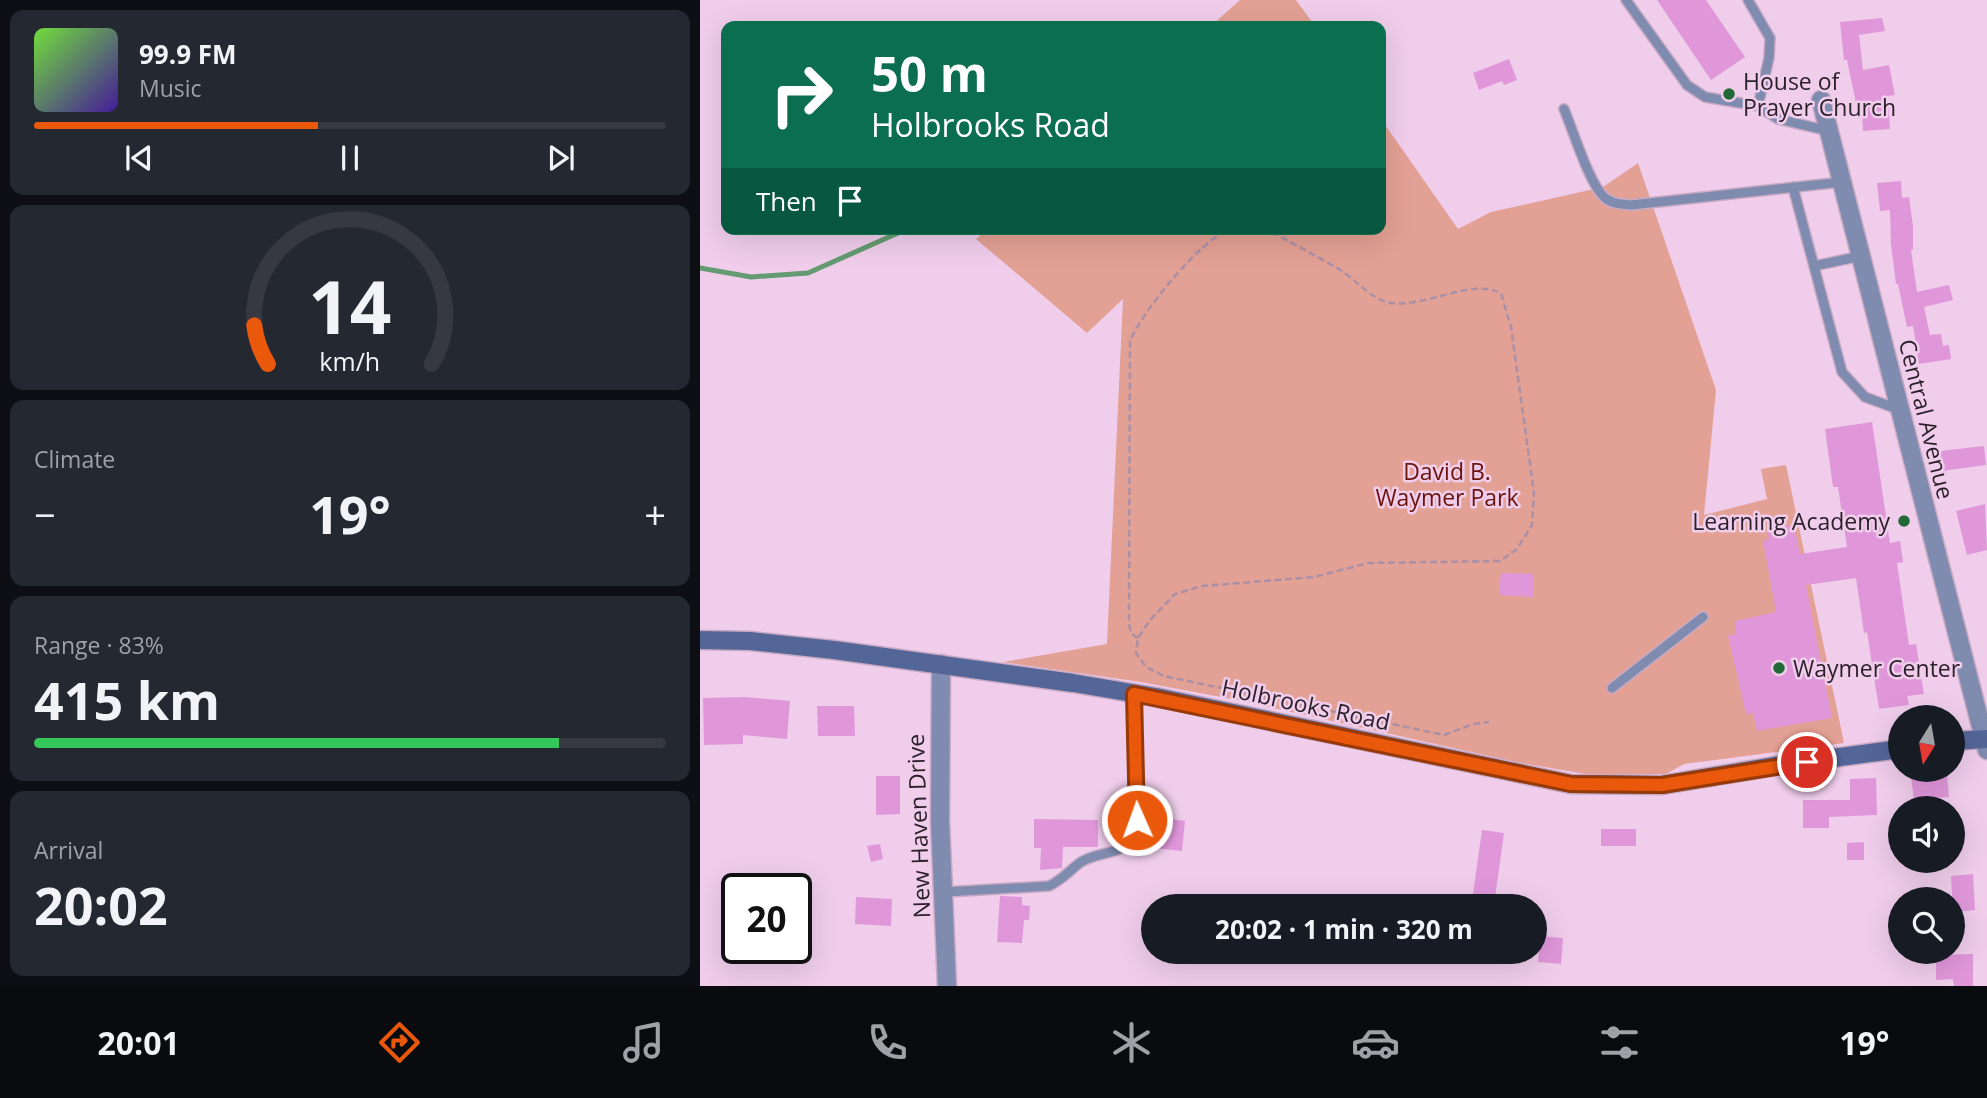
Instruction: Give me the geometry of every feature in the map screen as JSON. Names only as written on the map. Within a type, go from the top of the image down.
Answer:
[{"type":"street","name":"Central Avenue","points":[[1821,100],[1986,743]]},
{"type":"street","name":"Holbrooks Road","points":[[700,640],[750,641],[822,648],[1134,694],[1514,774],[1592,786],[1662,785],[1888,750]]},
{"type":"street","name":"New Haven Drive","points":[[941,664],[940,821],[947,986]]},
{"type":"street","points":[[1965,742],[1986,743]]},
{"type":"lane","points":[[1626,0],[1687,85],[1705,97],[1758,106],[1778,120],[1829,131]]},
{"type":"lane","points":[[1748,0],[1770,38],[1769,58],[1758,106]]},
{"type":"lane","points":[[1564,109],[1592,180],[1604,197],[1617,204],[1631,205],[1842,182]]},
{"type":"lane","points":[[1793,187],[1842,373],[1865,397],[1900,410]]},
{"type":"lane","points":[[1814,266],[1861,256]]},
{"type":"lane","points":[[1612,688],[1703,617]]},
{"type":"lane","points":[[945,892],[1049,886],[1081,862],[1116,851],[1132,841],[1137,820],[1134,694]]},
{"type":"path","points":[[1138,638],[1130,633],[1129,624],[1130,341],[1137,325],[1199,250],[1221,235]]},
{"type":"path","points":[[1277,235],[1343,272],[1388,303],[1405,304],[1479,289],[1493,289],[1501,293],[1511,327],[1534,493],[1532,526],[1517,549],[1500,561],[1368,563],[1314,577],[1202,586],[1175,594],[1150,620],[1138,638],[1136,653],[1146,667],[1164,676],[1444,735],[1473,724],[1489,722]]},
{"type":"green space","points":[[1240,0],[1296,0],[1311,21],[1217,21]]},
{"type":"green space","name":"David B. Waymer Park","points":[[1386,126],[1458,229],[1491,212],[1603,187],[1638,163],[1716,390],[1704,515],[1767,499],[1761,469],[1786,465],[1844,743],[1684,764],[1666,774],[1586,774],[1521,763],[1242,701],[1141,682],[1003,662],[1107,644],[1123,299],[1087,333],[976,239],[980,235],[1386,235]]},
{"type":"building","points":[[1657,0],[1706,0],[1745,57],[1711,80]]},
{"type":"building","points":[[1882,18],[1885,31],[1859,35],[1863,70],[1889,65],[1895,95],[1888,96],[1890,129],[1863,131],[1862,108],[1857,108],[1847,60],[1844,60],[1840,22]]},
{"type":"building","points":[[1509,59],[1517,80],[1504,85],[1502,81],[1479,90],[1473,73]]},
{"type":"building","points":[[1901,181],[1902,198],[1909,197],[1913,226],[1911,250],[1917,292],[1949,285],[1953,300],[1924,307],[1930,335],[1941,334],[1943,346],[1949,345],[1951,359],[1919,364],[1913,326],[1907,327],[1896,284],[1890,210],[1880,211],[1877,183]]},
{"type":"building","points":[[1872,422],[1890,543],[1900,541],[1903,562],[1897,563],[1909,645],[1916,644],[1924,694],[1907,696],[1909,705],[1888,705],[1888,708],[1879,709],[1856,578],[1806,585],[1832,718],[1757,731],[1753,713],[1746,714],[1728,636],[1736,634],[1735,621],[1776,612],[1763,540],[1769,539],[1767,529],[1794,525],[1800,554],[1847,547],[1838,487],[1833,487],[1825,429]]},
{"type":"building","points":[[1984,446],[1986,465],[1942,471],[1940,451]]},
{"type":"building","points":[[1985,504],[1987,550],[1967,555],[1956,511]]},
{"type":"building","points":[[1501,573],[1533,574],[1533,597],[1499,595]]},
{"type":"building","points":[[744,697],[790,701],[787,739],[743,735],[743,744],[704,745],[703,698]]},
{"type":"building","points":[[817,706],[854,706],[855,736],[818,736]]},
{"type":"building","points":[[876,776],[900,776],[900,814],[876,815]]},
{"type":"building","points":[[1876,778],[1877,815],[1829,817],[1829,828],[1803,828],[1803,800],[1850,800],[1850,779]]},
{"type":"building","points":[[1912,782],[1948,782],[1949,796],[1913,796]]},
{"type":"building","points":[[1162,818],[1185,821],[1182,851],[1146,847],[1148,826],[1161,827]]},
{"type":"building","points":[[1034,819],[1098,820],[1098,847],[1063,847],[1062,868],[1040,870],[1041,848],[1034,848]]},
{"type":"building","points":[[1601,829],[1636,829],[1636,846],[1601,846]]},
{"type":"building","points":[[1482,830],[1504,833],[1496,894],[1473,894]]},
{"type":"building","points":[[1864,842],[1864,860],[1847,860],[1847,843]]},
{"type":"building","points":[[880,844],[883,859],[871,862],[867,846]]},
{"type":"building","points":[[1973,874],[1975,910],[1965,911],[1965,887],[1952,887],[1951,876]]},
{"type":"building","points":[[1000,896],[1022,897],[1022,905],[1030,906],[1029,920],[1024,920],[1022,943],[997,942]]},
{"type":"building","points":[[856,897],[892,899],[891,926],[855,924]]},
{"type":"building","points":[[1547,937],[1563,938],[1561,964],[1547,963]]},
{"type":"building","points":[[1965,954],[1973,954],[1973,986],[1954,986],[1953,979],[1936,980],[1936,964],[1965,964]]},
{"type":"waterway","points":[[700,268],[751,277],[808,273],[894,235]]},
{"type":"place","name":"House of Prayer Church","points":[[1729,94]]},
{"type":"place","name":"Learning Academy","points":[[1904,521]]},
{"type":"place","name":"Waymer Center","points":[[1779,668]]},
{"type":"route","points":[[1137,820],[1134,694],[1571,784],[1662,785],[1807,762]]}]
